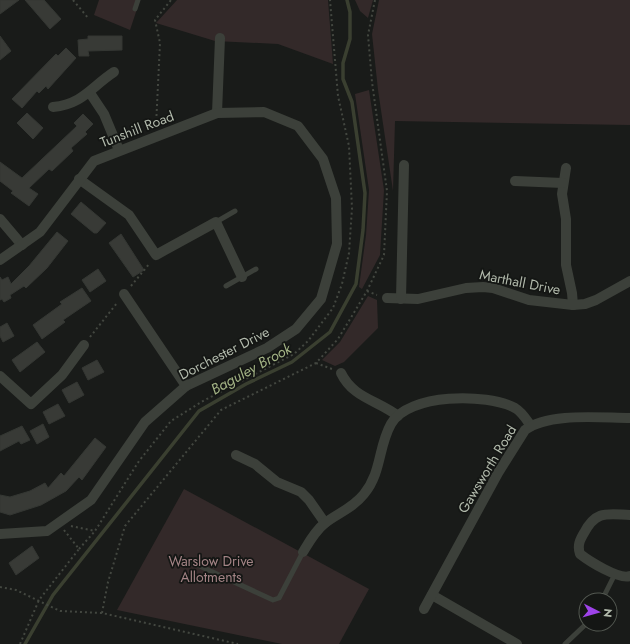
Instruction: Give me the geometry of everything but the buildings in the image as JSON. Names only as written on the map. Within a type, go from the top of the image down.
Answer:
[{"type":"street","points":[[217,113],[220,38]]},
{"type":"street","points":[[53,106],[65,106],[90,93],[98,82],[114,72]]},
{"type":"street","points":[[90,93],[104,114],[119,150]]},
{"type":"street","name":"Tunshill Road","points":[[0,260],[40,232],[94,161],[217,113],[264,112],[298,126]]},
{"type":"street","name":"Dorchester Drive","points":[[0,534],[47,532],[91,500],[145,422],[186,386],[267,348],[296,329],[321,299],[337,244],[336,198],[323,159],[298,126]]},
{"type":"street","points":[[401,299],[404,165]]},
{"type":"street","points":[[566,168],[563,183],[566,266],[573,305]]},
{"type":"street","points":[[79,179],[129,215],[156,255],[216,222],[242,277]]},
{"type":"street","points":[[515,181],[563,183]]},
{"type":"street","points":[[0,219],[22,245]]},
{"type":"street","name":"Marthall Drive","points":[[387,298],[418,299],[466,288],[483,287],[544,303],[573,305],[585,304],[596,300],[630,281]]},
{"type":"street","points":[[124,294],[186,386]]},
{"type":"street","points":[[0,376],[31,404],[62,375],[84,345]]},
{"type":"street","points":[[341,373],[350,388],[384,406],[398,416]]},
{"type":"street","points":[[303,552],[316,532],[325,523],[356,503],[373,481],[391,424],[398,416],[415,405],[427,402],[482,399],[499,402],[516,408],[524,415],[531,426]]},
{"type":"street","name":"Gawsworth Road","points":[[424,609],[516,442],[531,426],[544,421],[560,419],[630,418]]},
{"type":"street","points":[[236,455],[255,464],[277,482],[301,492],[316,509],[325,523]]},
{"type":"street","points":[[630,515],[612,514],[596,516],[589,524],[578,545],[580,554],[615,574],[627,578],[630,576]]},
{"type":"street","points":[[432,594],[517,644]]},
{"type":"lane","points":[[135,9],[138,0]]},
{"type":"lane","points":[[216,222],[235,211]]},
{"type":"lane","points":[[226,286],[256,269]]},
{"type":"lane","points":[[191,562],[273,600],[278,598],[303,552]]},
{"type":"lane","points":[[606,592],[615,574]]},
{"type":"lane","points":[[565,644],[578,632]]},
{"type":"path","points":[[73,0],[90,19]]},
{"type":"path","points":[[155,138],[160,44],[155,20],[171,0]]},
{"type":"path","points":[[20,644],[39,600],[95,531],[139,461],[171,421],[203,400],[294,354],[308,341],[333,308],[342,284],[349,253],[352,208],[349,146],[338,96],[330,0]]},
{"type":"path","points":[[374,6],[375,0]]},
{"type":"path","points":[[84,345],[156,255]]},
{"type":"path","points":[[316,363],[341,373]]},
{"type":"path","points":[[58,523],[95,531]]},
{"type":"path","points":[[58,523],[79,549]]},
{"type":"path","points":[[0,587],[16,590],[60,611],[102,613],[238,644]]},
{"type":"green space","points":[[99,0],[140,0],[130,30],[94,15]]},
{"type":"green space","points":[[177,0],[328,0],[333,64],[278,44],[215,41],[156,23]]},
{"type":"green space","points":[[355,0],[373,0],[368,18],[360,11]]},
{"type":"green space","points":[[379,0],[630,0],[630,125],[395,121],[393,191],[378,90],[372,34]]},
{"type":"green space","points":[[369,90],[384,190],[380,255],[362,289],[359,287],[366,235],[369,190],[355,94]]},
{"type":"green space","points":[[368,296],[377,300],[378,328],[344,362],[335,366],[322,360],[340,342]]},
{"type":"green space","name":"Warslow Drive Allotments","points":[[184,489],[369,589],[339,644],[282,644],[117,610]]},
{"type":"waterway","name":"Baguley Brook","points":[[25,644],[53,595],[199,411],[246,384],[292,362],[330,332],[356,284],[363,230],[365,193],[352,102],[343,79],[343,63],[350,39],[350,12],[347,0]]}]
